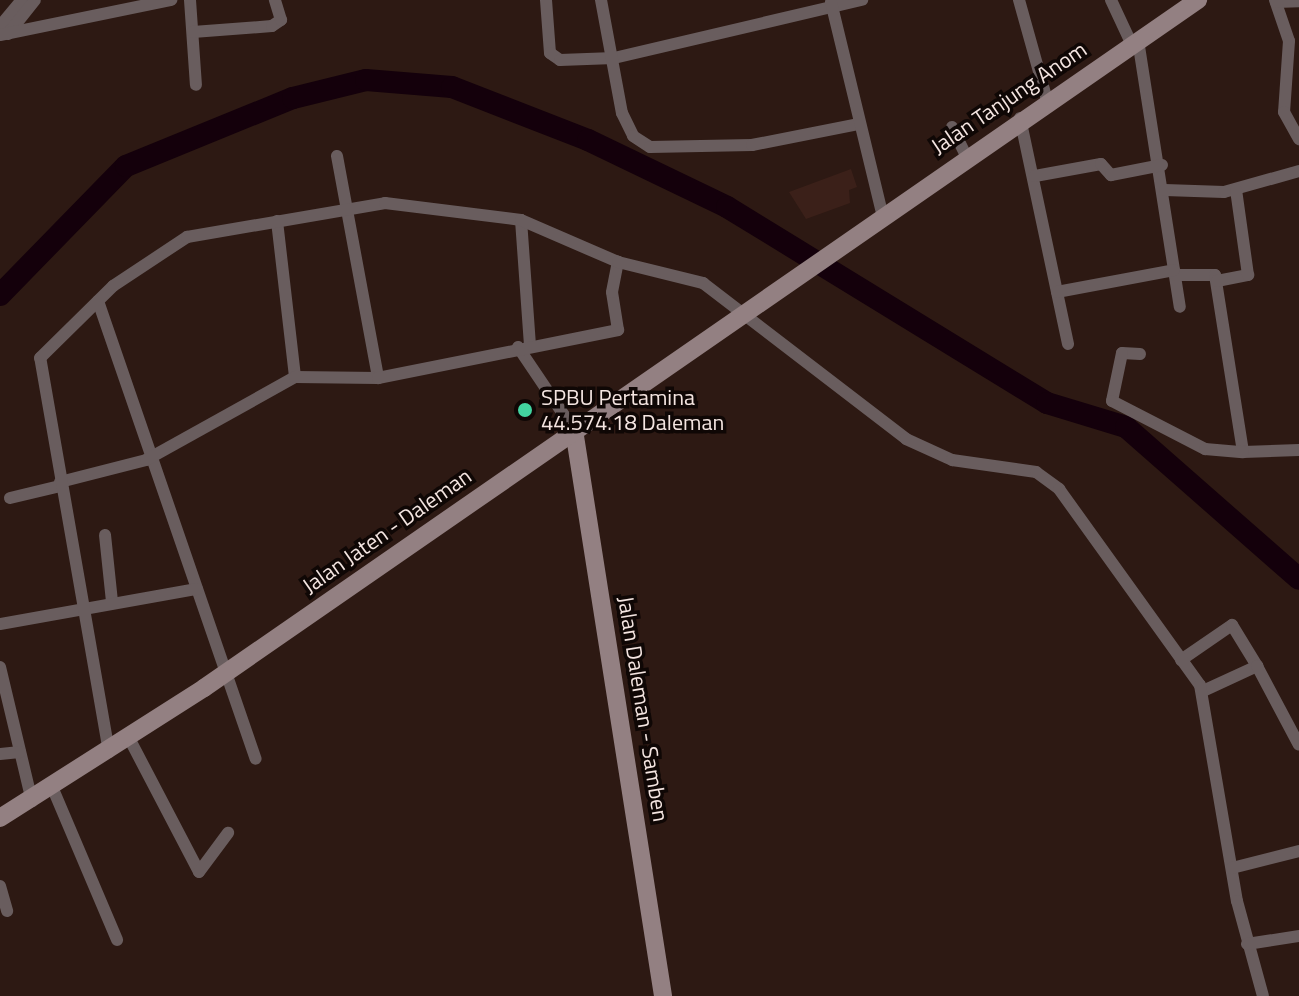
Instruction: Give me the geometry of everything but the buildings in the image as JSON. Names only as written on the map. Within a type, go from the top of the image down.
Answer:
[{"type":"main road","name":"Jalan Tanjung Anom","points":[[796,275],[883,217],[965,154],[1192,2]]},
{"type":"main road","name":"Jalan Jaten - Daleman","points":[[0,818],[53,789],[228,671],[574,430],[747,314],[796,275]]},
{"type":"main road","name":"Jalan Daleman - Samben","points":[[574,430],[663,996]]},
{"type":"street","points":[[3,27],[22,0]]},
{"type":"street","points":[[3,27],[35,0]]},
{"type":"street","points":[[3,27],[171,0]]},
{"type":"street","points":[[190,0],[196,85]]},
{"type":"street","points":[[193,32],[272,26],[281,20],[275,0]]},
{"type":"street","points":[[546,0],[552,57],[614,58],[831,4],[862,0]]},
{"type":"street","points":[[601,0],[627,128],[650,147],[708,150],[858,124]]},
{"type":"street","points":[[1019,0],[1047,100]]},
{"type":"street","points":[[1111,0],[1135,43],[1162,165],[1180,307]]},
{"type":"street","points":[[1299,1],[1276,1],[1289,41],[1284,112],[1299,139]]},
{"type":"street","points":[[831,4],[883,217]]},
{"type":"street","points":[[1020,118],[1035,176],[1068,344]]},
{"type":"street","points":[[952,127],[965,154]]},
{"type":"street","points":[[337,156],[378,378]]},
{"type":"street","points":[[1035,176],[1101,164],[1111,175],[1162,165]]},
{"type":"street","points":[[1165,190],[1236,190],[1299,171]]},
{"type":"street","points":[[1217,281],[1248,275],[1236,190]]},
{"type":"street","points":[[109,752],[40,358],[98,301],[179,241],[346,210],[410,205],[521,224],[618,262],[703,283],[906,439],[952,460],[1048,479],[1203,691],[1232,868],[1247,944],[1263,996]]},
{"type":"street","points":[[278,224],[295,377]]},
{"type":"street","points":[[521,224],[524,346],[574,430]]},
{"type":"street","points":[[10,498],[156,455],[295,377],[378,378],[524,346],[618,330],[612,292],[618,262]]},
{"type":"street","points":[[1057,292],[1174,273],[1209,271],[1217,281],[1243,452]]},
{"type":"street","points":[[98,301],[156,455],[197,589],[228,671],[256,759]]},
{"type":"street","points":[[1140,354],[1122,353],[1112,401],[1205,449],[1243,452],[1299,450]]},
{"type":"street","points":[[105,535],[112,602]]},
{"type":"street","points":[[0,624],[197,589]]},
{"type":"street","points":[[1181,660],[1232,625],[1299,745]]},
{"type":"street","points":[[1203,691],[1257,666]]},
{"type":"street","points":[[0,667],[32,801]]},
{"type":"street","points":[[129,738],[199,872],[228,833]]},
{"type":"street","points":[[0,754],[20,752]]},
{"type":"street","points":[[53,789],[117,940]]},
{"type":"street","points":[[1232,868],[1299,851]]},
{"type":"street","points":[[0,886],[7,911]]},
{"type":"street","points":[[1247,944],[1299,936]]},
{"type":"shaded area","points":[[851,169],[857,187],[849,190],[850,203],[806,219],[789,192]]},
{"type":"waterway","points":[[0,295],[126,166],[293,98],[366,80],[452,87],[588,140],[727,207],[1047,403],[1126,427],[1299,579]]},
{"type":"place","name":"SPBU Pertamina 44.574.18 Daleman","points":[[525,410]]}]
